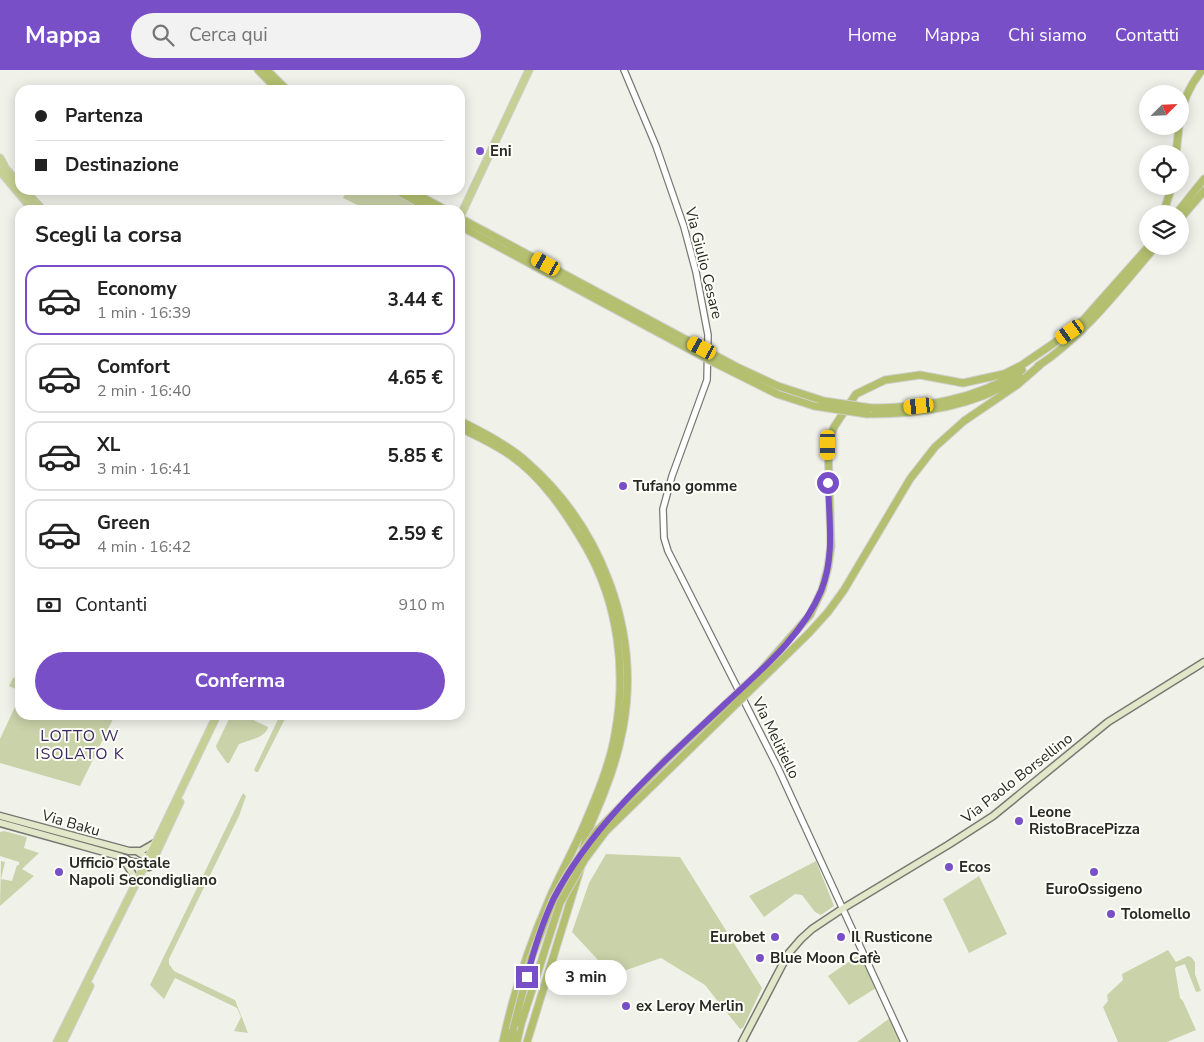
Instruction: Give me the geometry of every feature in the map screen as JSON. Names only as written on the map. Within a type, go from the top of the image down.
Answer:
[{"type":"highway","points":[[258,70],[273,85]]},
{"type":"highway","points":[[267,70],[282,85]]},
{"type":"highway","points":[[1189,92],[1193,82],[1202,70]]},
{"type":"highway","points":[[1188,205],[1204,179]]},
{"type":"highway","points":[[1188,205],[1204,190]]},
{"type":"highway","points":[[405,195],[422,205]]},
{"type":"highway","points":[[418,195],[437,205]]},
{"type":"highway","points":[[465,221],[737,367],[778,386],[824,401],[870,411],[935,404],[966,396],[1012,376],[1036,360],[1084,320],[1141,255]]},
{"type":"highway","points":[[465,229],[713,362],[777,394],[814,406],[904,414],[937,410],[968,401],[1014,381],[1057,352],[1088,323],[1148,255]]},
{"type":"highway","points":[[510,1042],[532,959],[553,900],[569,872],[597,831],[666,760],[759,673],[810,615],[822,590],[831,546],[828,445],[834,426],[856,394],[885,380],[920,374],[964,382],[1004,374],[1022,365],[1070,332]]},
{"type":"highway","points":[[517,1042],[560,903],[585,859],[606,831],[828,612],[844,590],[894,509],[910,479],[935,447],[964,421],[1017,385],[1040,364]]},
{"type":"highway","points":[[465,424],[498,441],[521,457],[546,480],[564,502],[591,542],[608,575],[620,612],[625,642],[627,693],[621,738],[605,790],[589,829],[577,884],[527,1042]]},
{"type":"highway","points":[[465,425],[510,455],[537,478],[574,525],[603,582],[613,616],[618,645],[619,711],[615,736],[607,765],[585,824],[548,902],[535,935],[503,1042]]},
{"type":"main road","points":[[465,207],[529,70]]},
{"type":"main road","points":[[0,158],[15,179]]},
{"type":"main road","points":[[0,171],[15,189]]},
{"type":"main road","points":[[20,195],[28,205]]},
{"type":"main road","points":[[29,195],[38,205]]},
{"type":"main road","name":"Via Paolo Borsellino","points":[[742,1042],[788,954],[812,929],[993,816],[1101,727],[1204,662]]},
{"type":"main road","points":[[57,1042],[137,881],[150,863],[155,843],[215,720]]},
{"type":"main road","points":[[63,1042],[220,720]]},
{"type":"main road","name":"Via Baku","points":[[0,816],[122,850],[136,852],[143,855],[150,863]]},
{"type":"main road","name":"Via Baku","points":[[0,823],[122,857],[131,862],[150,863]]},
{"type":"main road","points":[[136,852],[146,849],[155,843]]},
{"type":"main road","points":[[122,857],[137,881]]},
{"type":"street","name":"Via Giulio Cesare","points":[[624,70],[651,134],[689,244],[709,343],[707,380],[672,476],[663,509],[663,524]]},
{"type":"street","name":"Via Melitiello","points":[[663,524],[668,551],[778,768],[904,1042]]},
{"type":"green space","points":[[344,195],[399,195],[416,205],[358,205],[343,198]]},
{"type":"green space","points":[[15,677],[15,689],[9,686]]},
{"type":"green space","points":[[15,707],[15,720],[113,720],[80,786],[0,763],[0,739]]},
{"type":"green space","points":[[229,720],[253,720],[268,727],[264,734],[239,744],[229,763],[227,763],[216,746]]},
{"type":"green space","points":[[278,720],[284,720],[258,772],[254,770]]},
{"type":"green space","points":[[243,793],[246,796],[239,816],[169,959],[169,964],[174,971],[235,1000],[248,1033],[234,1031],[241,1017],[237,1008],[175,978],[164,999],[150,985]]},
{"type":"green space","points":[[4,831],[27,837],[24,848],[39,853],[22,869],[34,876],[0,906],[1,861],[5,862],[1,879],[12,881],[17,865],[19,865],[19,862],[0,856],[0,832]]},
{"type":"green space","points":[[606,854],[680,857],[762,988],[743,1028],[740,1029],[705,985],[661,958],[612,975],[572,932],[589,883]]},
{"type":"green space","points":[[816,861],[834,906],[821,915],[815,912],[802,895],[795,894],[764,917],[749,896]]},
{"type":"green space","points":[[979,876],[1007,934],[969,953],[943,899]]},
{"type":"green space","points":[[1168,950],[1176,962],[1188,956],[1195,962],[1195,974],[1201,991],[1196,992],[1185,964],[1175,969],[1180,998],[1196,1030],[1167,1042],[1118,1042],[1103,1007],[1108,1001],[1107,995],[1123,980],[1122,974]]},
{"type":"green space","points":[[860,954],[876,988],[849,1005],[828,976]]},
{"type":"green space","points":[[890,1018],[901,1042],[857,1042]]},
{"type":"place","name":"Eni","points":[[480,151]]},
{"type":"place","name":"Tufano gomme","points":[[623,486]]},
{"type":"place","name":"Leone RistoBracePizza","points":[[1019,821]]},
{"type":"place","name":"Ecos","points":[[949,867]]},
{"type":"place","name":"Ufficio Postale Napoli Secondigliano","points":[[59,872]]},
{"type":"place","name":"EuroOssigeno","points":[[1094,872]]},
{"type":"place","name":"Tolomello","points":[[1111,914]]},
{"type":"place","name":"Eurobet","points":[[775,937]]},
{"type":"place","name":"Il Rusticone","points":[[841,937]]},
{"type":"place","name":"Blue Moon Cafè","points":[[760,958]]},
{"type":"place","name":"ex Leroy Merlin","points":[[626,1006]]},
{"type":"district","name":"LOTTO W ISOLATO K","points":[[80,744]]},
{"type":"route","points":[[527,977],[553,900],[569,872],[597,831],[666,760],[759,673],[810,615],[822,590],[831,546],[828,483]]}]
